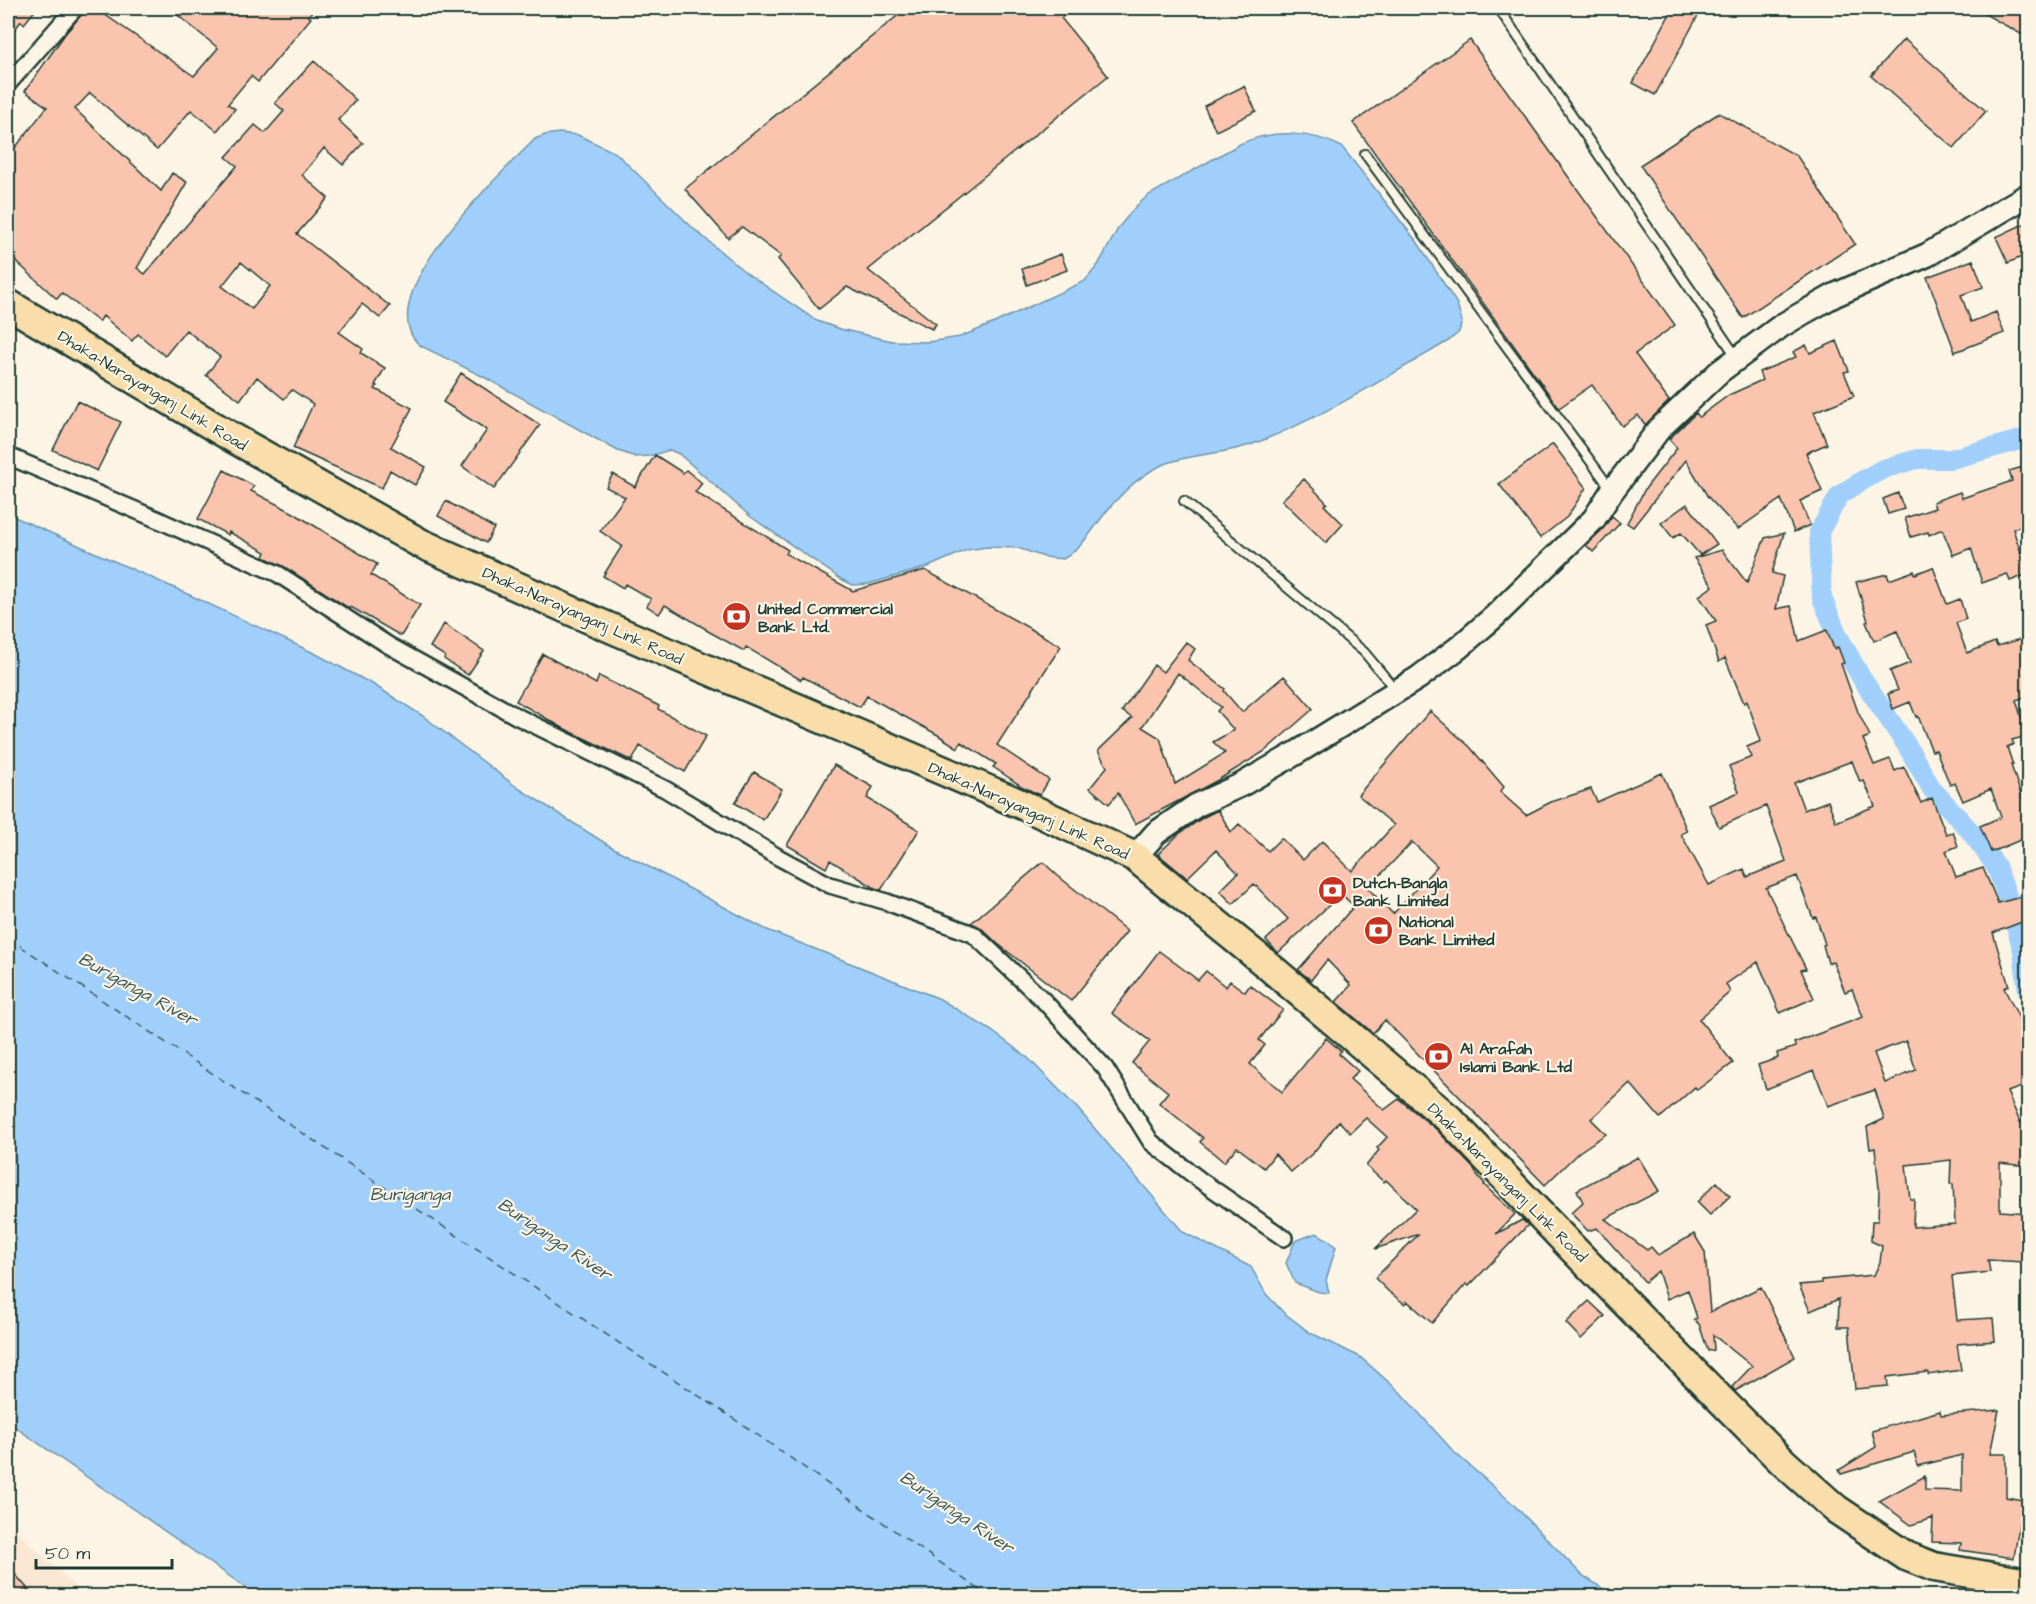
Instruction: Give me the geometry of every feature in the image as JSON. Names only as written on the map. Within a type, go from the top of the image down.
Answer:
[{"type":"highway","name":"Dhaka-Narayanganj Link Road","points":[[8,304],[235,438],[420,543],[1136,857],[1448,1118],[1575,1251],[1783,1462],[1836,1509],[1906,1556],[1934,1567],[2028,1583]]},
{"type":"street","points":[[8,84],[75,8]]},
{"type":"street","points":[[1136,857],[1156,833],[1197,805],[1241,786],[1298,752],[1418,678],[1458,648],[1495,616],[1594,519],[1612,491],[1660,428],[1737,358],[1781,326],[1835,295],[1927,255],[2028,195]]},
{"type":"street","points":[[8,456],[278,574],[388,645],[516,716],[664,789],[830,885],[884,901],[973,934],[1044,1001],[1105,1068],[1151,1142],[1200,1180],[1284,1238]]},
{"type":"lane","points":[[1503,15],[1737,358]]},
{"type":"lane","points":[[1365,154],[1612,491]]},
{"type":"lane","points":[[1184,501],[1364,652],[1396,691]]},
{"type":"shaded area","points":[[8,1523],[85,1596],[8,1596]]},
{"type":"water","points":[[559,133],[578,135],[616,153],[694,229],[745,272],[817,321],[840,329],[892,341],[928,342],[960,337],[1085,281],[1098,265],[1119,227],[1136,206],[1149,195],[1240,144],[1278,134],[1305,135],[1342,147],[1418,243],[1457,304],[1462,321],[1459,332],[1450,340],[1354,396],[1304,422],[1242,448],[1171,462],[1151,471],[1135,482],[1120,497],[1083,542],[1063,559],[1044,557],[1018,548],[987,547],[967,550],[928,567],[868,584],[853,585],[751,517],[679,454],[670,450],[636,457],[618,451],[482,376],[419,345],[408,323],[411,297],[424,267],[445,236],[470,206],[535,139]]},
{"type":"water","name":"Buriganga","points":[[8,514],[316,654],[374,685],[423,716],[518,788],[608,845],[765,929],[940,999],[992,1031],[1028,1058],[1078,1109],[1183,1232],[1251,1267],[1266,1294],[1283,1312],[1309,1332],[1360,1357],[1400,1392],[1454,1452],[1512,1503],[1582,1575],[1614,1596],[258,1596],[8,1422]]},
{"type":"water","points":[[1316,1233],[1336,1247],[1326,1280],[1329,1293],[1319,1292],[1295,1283],[1286,1263],[1295,1241]]},
{"type":"building","points":[[8,8],[37,8],[24,24],[21,21],[8,39]]},
{"type":"building","points":[[84,8],[95,8],[194,76],[218,48],[169,8],[315,8],[308,16],[311,18],[258,82],[251,76],[228,104],[235,109],[217,131],[191,110],[157,150],[90,93],[75,109],[161,191],[172,173],[187,182],[137,268],[145,274],[237,166],[226,157],[255,125],[265,133],[284,111],[275,103],[314,61],[356,100],[338,120],[363,143],[343,165],[324,148],[302,175],[328,198],[297,234],[390,306],[380,318],[362,304],[339,332],[363,349],[361,353],[385,368],[375,389],[412,408],[391,447],[426,467],[415,485],[390,470],[382,488],[293,448],[313,404],[292,390],[284,399],[257,377],[240,400],[206,375],[220,357],[186,330],[165,356],[138,334],[132,341],[103,316],[99,322],[62,293],[57,299],[8,254],[8,157],[47,107],[25,91],[82,14]],"holes":[[[241,262],[270,286],[252,309],[222,286]]]},
{"type":"building","points":[[907,8],[1055,8],[1064,16],[1061,18],[1108,76],[868,270],[936,324],[932,329],[847,287],[819,309],[778,259],[781,256],[742,227],[728,238],[685,189]]},
{"type":"building","points":[[1673,8],[1702,8],[1655,95],[1633,83]]},
{"type":"building","points":[[1974,8],[2028,8],[2028,38]]},
{"type":"building","points":[[1904,39],[1986,111],[1954,148],[1871,76]]},
{"type":"building","points":[[1470,40],[1675,325],[1635,354],[1669,401],[1645,425],[1638,415],[1622,426],[1592,385],[1559,408],[1353,123]]},
{"type":"building","points":[[1244,86],[1256,111],[1216,131],[1204,106]]},
{"type":"building","points":[[1719,113],[1797,156],[1855,244],[1743,318],[1640,165]]},
{"type":"building","points":[[2028,222],[2028,254],[2008,263],[1996,237]]},
{"type":"building","points":[[1061,254],[1067,270],[1027,285],[1022,269]]},
{"type":"building","points":[[1973,260],[1983,287],[1961,295],[1971,322],[1996,312],[2004,333],[1955,352],[1927,277]]},
{"type":"building","points":[[1837,341],[1849,371],[1844,372],[1854,396],[1814,412],[1827,444],[1806,453],[1822,491],[1800,501],[1810,525],[1794,532],[1781,499],[1738,529],[1708,497],[1686,460],[1633,527],[1627,523],[1645,489],[1677,448],[1669,439],[1696,413],[1699,417],[1729,395],[1762,380],[1759,372],[1796,357],[1793,352],[1806,345],[1810,353]]},
{"type":"building","points":[[461,373],[540,425],[494,489],[462,466],[487,430],[443,402]]},
{"type":"building","points":[[77,401],[121,422],[97,471],[53,450]]},
{"type":"building","points":[[1553,444],[1586,488],[1567,517],[1540,538],[1499,484]]},
{"type":"building","points":[[655,455],[683,473],[686,470],[702,483],[695,492],[788,550],[786,554],[853,591],[925,570],[1061,646],[997,745],[1049,780],[1040,795],[1023,787],[993,767],[996,764],[961,742],[958,748],[867,696],[860,707],[803,677],[801,680],[746,647],[744,651],[665,605],[659,614],[647,606],[651,599],[625,584],[623,588],[603,576],[622,546],[600,531],[625,497],[606,487],[613,474],[635,487]]},
{"type":"building","points":[[2023,467],[2028,486],[2028,523],[2013,529],[2028,574],[2010,581],[2007,574],[1982,583],[1971,548],[1953,555],[1942,529],[1929,535],[1928,532],[1911,537],[1905,518],[1935,508],[1933,502],[1960,492],[1962,498],[2012,481],[2009,471]]},
{"type":"building","points":[[224,470],[254,486],[251,491],[292,512],[377,564],[371,575],[420,605],[401,636],[351,607],[350,609],[283,566],[264,557],[266,552],[229,532],[228,535],[198,519]]},
{"type":"building","points":[[1304,479],[1327,503],[1324,505],[1343,524],[1326,543],[1282,500]]},
{"type":"building","points":[[1898,493],[1904,509],[1888,514],[1883,499]]},
{"type":"building","points":[[446,501],[494,528],[486,543],[438,516]]},
{"type":"building","points":[[1687,504],[1717,544],[1700,555],[1681,533],[1673,538],[1661,523]]},
{"type":"building","points":[[1612,516],[1620,523],[1593,552],[1586,545],[1603,529]]},
{"type":"building","points":[[1784,533],[1772,573],[1783,576],[1776,609],[1791,606],[1799,641],[1827,630],[1834,649],[1838,647],[1844,663],[1841,664],[1858,712],[1870,736],[1863,739],[1874,765],[1890,759],[1895,771],[1904,767],[1921,803],[1932,798],[1946,834],[1953,832],[1958,846],[1946,851],[1956,877],[1983,868],[1998,903],[2021,897],[2027,920],[1993,933],[2009,986],[2004,988],[2020,1020],[2024,1019],[2028,1033],[2028,1085],[2007,1092],[2020,1122],[2028,1122],[2026,1166],[2000,1163],[2000,1211],[2027,1213],[2024,1262],[1988,1260],[1990,1272],[1952,1276],[1957,1320],[1993,1318],[1995,1341],[1957,1344],[1961,1370],[1928,1375],[1928,1372],[1887,1377],[1888,1386],[1855,1389],[1849,1327],[1838,1327],[1839,1299],[1810,1311],[1799,1285],[1822,1283],[1822,1280],[1874,1275],[1880,1262],[1882,1246],[1871,1241],[1872,1221],[1878,1221],[1879,1188],[1875,1148],[1870,1149],[1867,1127],[1884,1119],[1875,1090],[1828,1106],[1814,1070],[1766,1089],[1758,1065],[1778,1058],[1777,1053],[1796,1047],[1794,1043],[1863,1017],[1852,989],[1845,992],[1833,962],[1828,963],[1823,945],[1825,944],[1816,917],[1813,918],[1797,876],[1766,888],[1806,969],[1801,970],[1814,998],[1780,1013],[1758,962],[1726,984],[1730,992],[1699,1019],[1733,1063],[1697,1090],[1695,1087],[1660,1118],[1630,1083],[1591,1119],[1606,1134],[1579,1152],[1545,1185],[1385,1020],[1373,1033],[1336,1002],[1351,985],[1327,960],[1311,980],[1298,970],[1354,906],[1341,894],[1278,953],[1266,940],[1288,919],[1254,884],[1233,904],[1220,891],[1238,873],[1216,850],[1187,878],[1158,854],[1179,834],[1218,810],[1231,832],[1239,824],[1268,851],[1281,838],[1303,860],[1322,841],[1352,871],[1394,825],[1358,795],[1430,711],[1470,747],[1504,787],[1500,792],[1526,815],[1551,802],[1591,789],[1597,802],[1662,773],[1687,831],[1681,834],[1709,885],[1744,869],[1747,877],[1786,861],[1766,806],[1719,827],[1709,805],[1739,792],[1729,766],[1752,757],[1747,747],[1761,741],[1747,701],[1744,703],[1725,658],[1719,662],[1706,625],[1716,621],[1699,596],[1713,586],[1694,558],[1722,550],[1747,583],[1765,538]],"holes":[[[1852,761],[1860,782],[1864,781],[1875,806],[1836,822],[1828,801],[1804,810],[1794,783]],[[1412,842],[1437,866],[1393,914],[1368,888]],[[1906,1041],[1916,1070],[1885,1083],[1874,1053]],[[1951,1160],[1950,1184],[1953,1184],[1955,1224],[1913,1227],[1914,1199],[1910,1199],[1906,1165]]]},
{"type":"building","points":[[1933,567],[1947,604],[1960,599],[1966,619],[1956,623],[1967,653],[1995,642],[1997,646],[2024,638],[2028,653],[2028,662],[2023,664],[2028,682],[2028,696],[2016,700],[2027,736],[2012,740],[2014,744],[2007,747],[2028,816],[2028,837],[1991,852],[1980,826],[2001,817],[1991,789],[1963,801],[1955,783],[1950,785],[1936,750],[1932,751],[1910,702],[1893,709],[1888,694],[1898,690],[1890,671],[1910,663],[1897,631],[1874,641],[1866,622],[1868,621],[1856,582],[1887,574],[1889,580]]},
{"type":"building","points":[[444,624],[484,651],[468,675],[430,647]]},
{"type":"building","points":[[1186,642],[1195,649],[1188,660],[1225,689],[1224,691],[1242,712],[1284,676],[1313,709],[1265,751],[1218,780],[1135,824],[1118,793],[1109,804],[1090,788],[1107,767],[1098,751],[1132,718],[1122,711],[1154,665],[1163,672]],"holes":[[[1178,673],[1221,707],[1217,711],[1234,730],[1213,742],[1225,753],[1175,784],[1160,738],[1142,727]]]},
{"type":"building","points":[[543,654],[596,684],[599,676],[659,706],[658,709],[706,736],[685,772],[640,746],[632,761],[563,728],[516,701]]},
{"type":"building","points":[[834,765],[873,787],[867,798],[919,830],[881,890],[830,860],[826,868],[787,845]]},
{"type":"building","points":[[754,772],[782,789],[763,820],[735,803]]},
{"type":"building","points":[[1043,862],[1127,931],[1071,1001],[998,944],[980,927],[971,923]]},
{"type":"building","points":[[1159,951],[1198,980],[1206,971],[1226,987],[1230,981],[1245,992],[1250,985],[1283,1010],[1259,1040],[1265,1045],[1250,1064],[1282,1092],[1326,1038],[1341,1051],[1339,1054],[1358,1071],[1350,1079],[1384,1110],[1399,1099],[1437,1130],[1476,1171],[1484,1185],[1515,1214],[1496,1234],[1522,1220],[1528,1225],[1469,1286],[1466,1284],[1432,1323],[1407,1301],[1405,1304],[1389,1292],[1375,1278],[1419,1234],[1375,1249],[1416,1209],[1386,1180],[1384,1182],[1366,1166],[1387,1137],[1366,1118],[1350,1133],[1339,1121],[1313,1153],[1291,1172],[1275,1154],[1264,1168],[1237,1147],[1224,1162],[1200,1142],[1203,1138],[1159,1103],[1168,1092],[1132,1063],[1150,1041],[1112,1013]]},
{"type":"building","points":[[1638,1157],[1659,1191],[1605,1219],[1647,1250],[1651,1247],[1658,1255],[1694,1234],[1705,1252],[1710,1312],[1761,1287],[1795,1357],[1735,1391],[1732,1387],[1752,1366],[1713,1335],[1714,1350],[1708,1351],[1699,1324],[1694,1320],[1697,1318],[1688,1290],[1667,1299],[1658,1271],[1645,1282],[1597,1228],[1588,1231],[1571,1213],[1583,1202],[1577,1190]]},
{"type":"building","points":[[1717,1182],[1730,1196],[1710,1215],[1697,1202]]},
{"type":"building","points":[[1589,1301],[1605,1316],[1581,1339],[1566,1323]]},
{"type":"building","points":[[1999,1410],[1990,1454],[2006,1454],[2006,1497],[2023,1500],[2014,1558],[1960,1550],[1961,1543],[1932,1542],[1933,1518],[1911,1525],[1879,1501],[1925,1476],[1925,1490],[1962,1491],[1962,1455],[1918,1466],[1914,1452],[1841,1474],[1839,1470],[1876,1447],[1872,1431],[1940,1411],[1941,1415]]},
{"type":"building","points":[[8,1566],[27,1588],[18,1596],[8,1596]]},
{"type":"waterway","points":[[2028,438],[1951,459],[1917,459],[1883,469],[1839,496],[1819,532],[1822,598],[1838,636],[1862,679],[1907,746],[1932,789],[1972,833],[1996,866],[2023,951],[2028,992]]},
{"type":"ferry route","points":[[8,938],[752,1431],[988,1596]]},
{"type":"place","name":"United Commercial Bank Ltd.","points":[[737,617]]},
{"type":"place","name":"Dutch-Bangla Bank Limited","points":[[1332,891]]},
{"type":"place","name":"National Bank Limited","points":[[1378,930]]},
{"type":"place","name":"Al Arafah Islami Bank Ltd","points":[[1439,1057]]},
{"type":"water label","name":"Buriganga River","points":[[138,989]]},
{"type":"water label","name":"Buriganga River","points":[[555,1239]]},
{"type":"water label","name":"Buriganga River","points":[[957,1512]]}]
